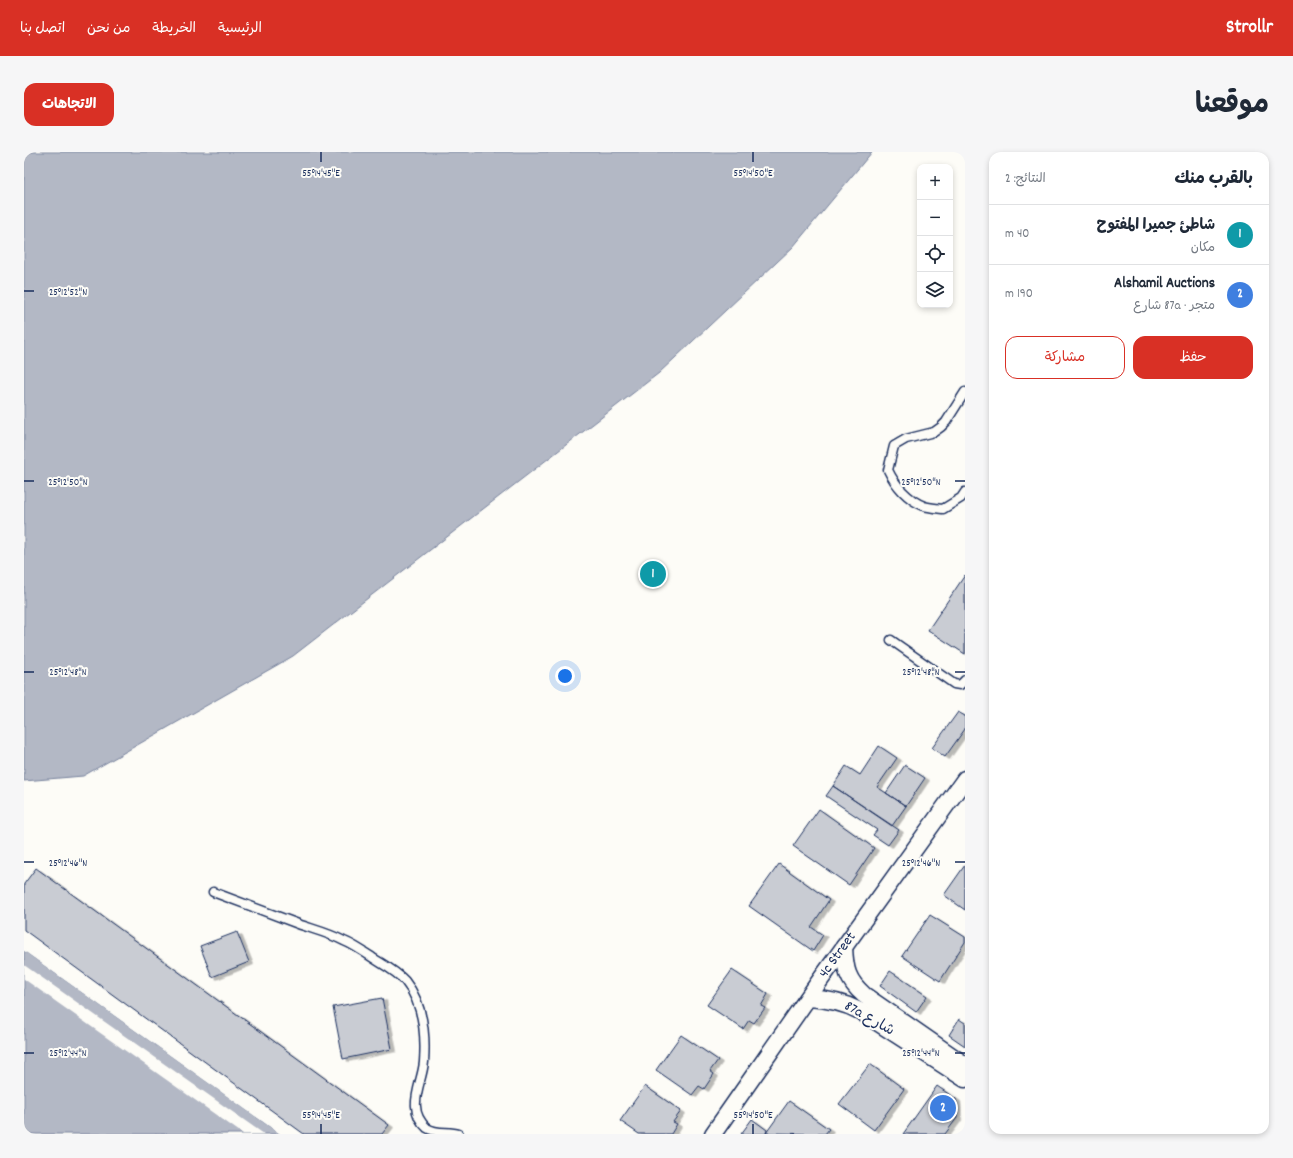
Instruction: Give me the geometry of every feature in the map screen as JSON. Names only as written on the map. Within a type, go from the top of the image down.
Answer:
[{"type":"street","name":"4c Street","points":[[713,1134],[844,947],[965,779]]},
{"type":"street","name":"87a شارع","points":[[844,947],[847,972],[857,988],[864,995],[965,1065]]},
{"type":"street","name":"87a شارع","points":[[808,998],[832,1000],[851,1006],[965,1079]]},
{"type":"street","points":[[929,1057],[965,1090]]},
{"type":"lane","points":[[965,392],[946,422],[941,427],[934,432],[906,438],[894,446],[888,470],[893,481],[910,498],[924,506],[943,509],[961,498],[965,492]]},
{"type":"lane","points":[[891,640],[954,684],[960,685],[965,680]]},
{"type":"lane","points":[[213,892],[344,941],[392,969],[405,981],[414,995],[421,1012],[423,1029],[424,1063],[415,1096],[417,1113],[421,1122],[427,1128],[438,1133],[459,1134]]},
{"type":"shaded area","points":[[24,152],[872,152],[793,247],[659,373],[293,656],[83,776],[24,781]]},
{"type":"shaded area","points":[[24,951],[280,1134],[24,1134]]},
{"type":"pier","points":[[24,949],[281,1132],[282,1134],[24,951]]},
{"type":"pier","points":[[24,965],[264,1134],[243,1134],[24,979]]},
{"type":"building","points":[[965,575],[965,654],[928,630]]},
{"type":"building","points":[[958,712],[965,716],[965,729],[945,757],[932,748]]},
{"type":"building","points":[[879,746],[897,758],[877,787],[906,806],[892,826],[833,786],[846,766],[860,775]]},
{"type":"building","points":[[905,765],[925,778],[906,806],[886,793]]},
{"type":"building","points":[[833,786],[899,830],[888,845],[873,835],[877,830],[826,796]]},
{"type":"building","points":[[819,809],[874,848],[849,885],[793,846]]},
{"type":"building","points":[[779,864],[829,900],[811,927],[823,935],[813,951],[749,906]]},
{"type":"building","points":[[965,865],[965,910],[944,895]]},
{"type":"building","points":[[36,868],[389,1125],[382,1134],[304,1134],[24,930],[24,884]]},
{"type":"building","points":[[930,915],[965,937],[965,942],[940,981],[902,956]]},
{"type":"building","points":[[237,932],[249,962],[212,977],[200,946]]},
{"type":"building","points":[[732,970],[768,994],[761,1006],[765,1008],[754,1023],[749,1020],[743,1029],[707,1005]]},
{"type":"building","points":[[890,971],[927,996],[916,1012],[880,986]]},
{"type":"building","points":[[382,998],[392,1049],[343,1059],[333,1007]]},
{"type":"building","points":[[959,1019],[965,1023],[965,1046],[949,1035]]},
{"type":"building","points":[[681,1035],[718,1060],[710,1071],[714,1074],[704,1089],[699,1086],[692,1095],[656,1070]]},
{"type":"building","points":[[870,1064],[904,1089],[874,1130],[839,1104]]},
{"type":"building","points":[[645,1086],[681,1111],[673,1122],[677,1124],[671,1134],[639,1134],[620,1121]]},
{"type":"building","points":[[937,1086],[956,1099],[957,1118],[945,1134],[903,1134]]},
{"type":"building","points":[[789,1101],[829,1129],[825,1134],[766,1133]]},
{"type":"building","points":[[752,1119],[767,1130],[767,1134],[741,1134]]},
{"type":"place","name":"شاطئ جميرا المفتوح","points":[[653,574]]},
{"type":"place","name":"Alshamil Auctions","points":[[943,1108]]}]
